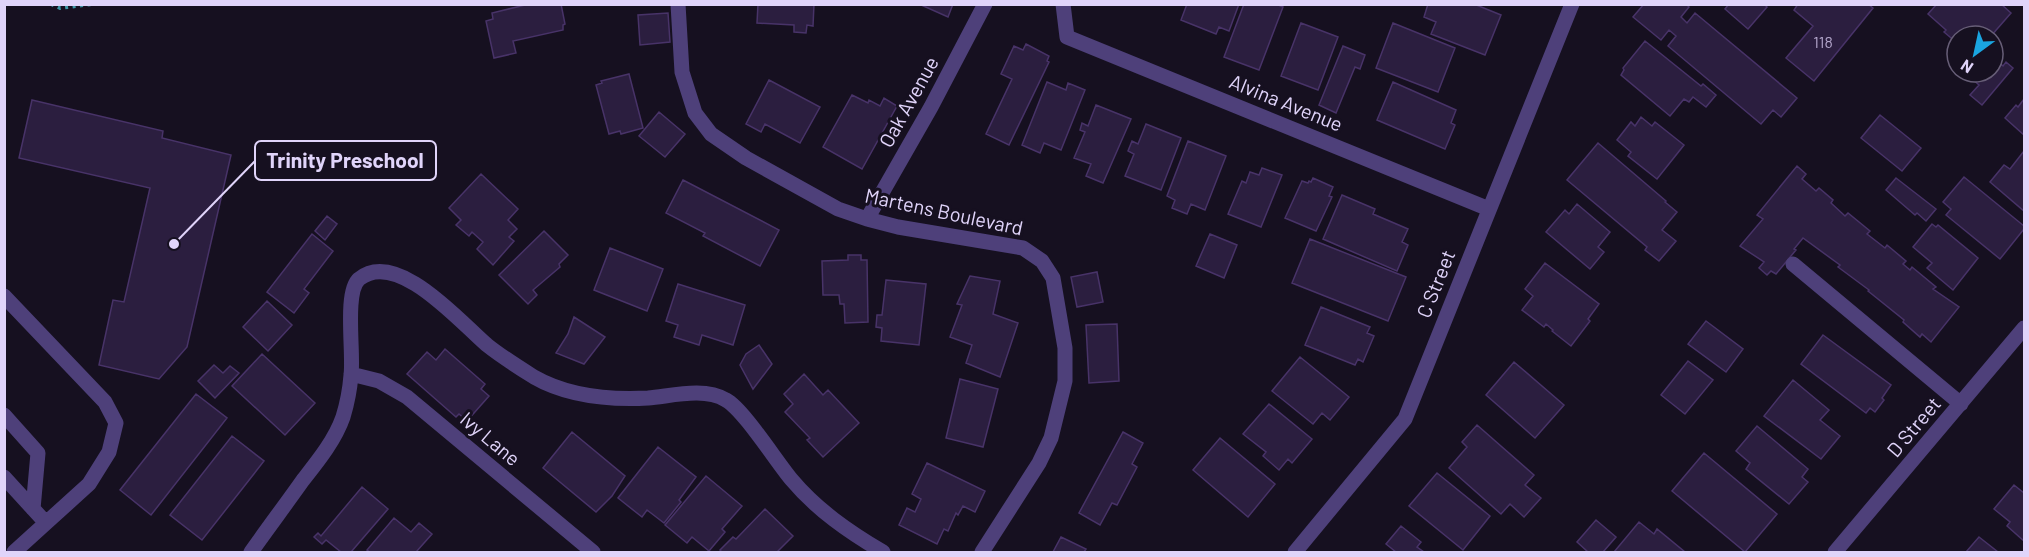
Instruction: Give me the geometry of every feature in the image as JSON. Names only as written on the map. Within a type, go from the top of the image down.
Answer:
[{"type":"street","name":"Martens Boulevard","points":[[678,4],[682,72],[694,113],[711,134],[746,158],[838,208],[898,227],[1023,248],[1042,261],[1053,278],[1065,348],[1065,381],[1051,438],[1039,463],[982,552]]},
{"type":"street","name":"Oak Avenue","points":[[867,219],[985,4]]},
{"type":"street","name":"Alvina Avenue","points":[[1063,4],[1067,37],[1489,209]]},
{"type":"street","name":"C Street","points":[[1295,552],[1405,419],[1572,4]]},
{"type":"street","points":[[1794,264],[1961,404]]},
{"type":"street","points":[[251,552],[326,449],[342,417],[351,374],[351,292],[358,280],[374,271],[392,273],[412,281],[447,308],[488,346],[547,384],[606,398],[646,398],[712,393],[728,400],[794,483],[811,500],[855,536],[883,552]]},
{"type":"street","points":[[4,296],[105,402],[116,423],[109,452],[89,484],[14,552]]},
{"type":"street","name":"D Street","points":[[1835,552],[2025,328]]},
{"type":"street","name":"Ivy Lane","points":[[351,374],[379,381],[407,397],[593,552]]},
{"type":"street","points":[[4,415],[38,453],[33,509]]},
{"type":"street","points":[[4,477],[45,523]]},
{"type":"path","points":[[51,4],[60,8],[92,4]]},
{"type":"building","points":[[529,4],[561,4],[565,24],[563,30],[513,41],[516,53],[494,58],[486,21],[493,19],[492,13]]},
{"type":"building","points":[[758,4],[814,4],[813,26],[807,25],[806,33],[794,32],[794,25],[757,23]]},
{"type":"building","points":[[919,4],[953,4],[948,17]]},
{"type":"building","points":[[1187,4],[1239,4],[1229,31],[1219,27],[1216,34],[1181,20]]},
{"type":"building","points":[[1244,4],[1276,4],[1283,7],[1259,70],[1224,57]]},
{"type":"building","points":[[1428,4],[1474,4],[1501,15],[1485,55],[1431,34],[1436,22],[1424,17]]},
{"type":"building","points":[[1644,4],[1686,4],[1689,7],[1681,17],[1687,23],[1695,13],[1797,98],[1781,117],[1773,110],[1761,124],[1668,46],[1676,36],[1669,30],[1661,40],[1633,17]]},
{"type":"building","points":[[1729,4],[1764,4],[1767,7],[1748,29],[1725,9]]},
{"type":"building","points":[[1798,4],[1868,4],[1873,8],[1814,81],[1786,58],[1813,26],[1794,10]]},
{"type":"building","points":[[1937,4],[2001,4],[2011,13],[2001,24],[1945,24],[1945,29],[1928,14]]},
{"type":"building","points":[[668,13],[670,42],[640,45],[638,15]]},
{"type":"building","points":[[1301,23],[1338,37],[1318,90],[1281,76]]},
{"type":"building","points":[[1393,23],[1455,48],[1438,92],[1376,68]]},
{"type":"building","points":[[1645,41],[1701,86],[1703,84],[1716,95],[1706,107],[1693,97],[1689,102],[1684,99],[1670,116],[1621,75],[1623,68]]},
{"type":"building","points":[[1026,44],[1049,56],[1047,61],[1049,62],[1009,145],[986,134],[1012,79],[1001,74],[1014,46],[1023,50]]},
{"type":"building","points":[[1343,46],[1365,55],[1360,69],[1355,67],[1336,113],[1319,105]]},
{"type":"building","points":[[2006,62],[2013,68],[2005,78]]},
{"type":"building","points":[[629,74],[643,128],[621,134],[620,131],[609,134],[596,85],[602,83],[601,81]]},
{"type":"building","points":[[769,80],[820,107],[800,143],[765,124],[761,132],[746,124]]},
{"type":"building","points":[[1047,82],[1066,90],[1068,83],[1085,90],[1061,150],[1044,143],[1040,153],[1022,145]]},
{"type":"building","points":[[1393,82],[1456,110],[1451,123],[1455,125],[1445,149],[1377,120]]},
{"type":"building","points":[[2000,84],[1982,105],[1970,95],[1979,85]]},
{"type":"building","points":[[852,95],[880,106],[884,98],[897,106],[862,169],[823,147]]},
{"type":"building","points":[[2024,99],[2024,135],[2005,118]]},
{"type":"building","points":[[32,100],[163,131],[162,138],[231,155],[187,347],[159,379],[99,365],[113,300],[124,302],[150,188],[19,158]]},
{"type":"building","points":[[1096,105],[1131,119],[1103,183],[1086,176],[1091,164],[1074,158],[1085,132],[1080,130],[1082,123],[1088,126]]},
{"type":"building","points":[[659,112],[685,134],[665,157],[639,136]]},
{"type":"building","points":[[1880,115],[1921,148],[1902,171],[1861,138]]},
{"type":"building","points":[[1641,117],[1652,126],[1655,122],[1684,145],[1657,179],[1628,156],[1631,152],[1617,140],[1631,122],[1635,126]]},
{"type":"building","points":[[1146,124],[1181,138],[1161,190],[1125,176],[1134,154],[1128,151],[1132,141],[1138,144]]},
{"type":"building","points":[[1188,141],[1226,156],[1205,210],[1191,204],[1187,214],[1172,208],[1175,200],[1167,196]]},
{"type":"building","points":[[1598,143],[1677,212],[1662,230],[1676,241],[1659,261],[1645,250],[1647,247],[1567,180]]},
{"type":"building","points":[[2024,151],[2024,211],[1990,182],[2004,165],[2010,169]]},
{"type":"building","points":[[1797,166],[1806,174],[1802,179],[1816,191],[1819,188],[1833,200],[1831,203],[1845,216],[1848,213],[1870,231],[1867,234],[1885,248],[1887,245],[1906,261],[1903,264],[1910,270],[1912,267],[1936,287],[1933,289],[1959,307],[1931,342],[1922,334],[1920,337],[1869,290],[1838,267],[1840,265],[1803,238],[1776,274],[1771,271],[1767,275],[1759,268],[1764,262],[1740,246],[1763,219],[1757,215]]},
{"type":"building","points":[[1262,168],[1282,175],[1261,227],[1228,214],[1242,181],[1246,183],[1250,172],[1259,175]]},
{"type":"building","points":[[481,174],[518,209],[508,220],[517,229],[509,237],[514,241],[493,265],[477,249],[483,242],[472,232],[469,236],[456,225],[461,220],[449,208]]},
{"type":"building","points":[[1964,177],[2024,226],[2000,259],[1946,215],[1951,209],[1943,202]]},
{"type":"building","points":[[1313,178],[1333,187],[1329,196],[1332,197],[1316,231],[1285,218],[1302,181],[1308,183]]},
{"type":"building","points":[[1896,178],[1936,209],[1926,221],[1917,213],[1915,215],[1886,190]]},
{"type":"building","points":[[683,180],[779,230],[760,266],[703,236],[705,233],[666,213]]},
{"type":"building","points":[[1342,195],[1375,209],[1373,214],[1408,229],[1402,242],[1408,245],[1397,271],[1323,239]]},
{"type":"building","points":[[1577,204],[1610,232],[1598,247],[1604,252],[1590,269],[1546,232],[1565,210],[1569,214]]},
{"type":"building","points":[[327,216],[337,224],[325,240],[315,231]]},
{"type":"building","points":[[1932,224],[1936,227],[1938,225],[1978,258],[1953,290],[1927,268],[1932,263],[1913,247]]},
{"type":"building","points":[[544,231],[568,255],[559,264],[560,267],[533,290],[537,295],[528,304],[499,275]]},
{"type":"building","points":[[312,234],[333,251],[304,289],[309,293],[294,313],[267,292]]},
{"type":"building","points":[[1210,234],[1237,245],[1224,278],[1196,266]]},
{"type":"building","points":[[1310,239],[1406,277],[1388,321],[1292,283]]},
{"type":"building","points":[[610,248],[663,269],[647,311],[594,290]]},
{"type":"building","points":[[848,255],[861,255],[861,260],[867,260],[868,322],[845,323],[844,304],[840,304],[839,295],[823,295],[822,261],[848,260]]},
{"type":"building","points":[[1545,263],[1599,304],[1588,319],[1590,321],[1571,346],[1546,324],[1544,327],[1522,310],[1533,296],[1525,289]]},
{"type":"building","points":[[1097,272],[1103,302],[1077,307],[1071,277]]},
{"type":"building","points":[[970,276],[1000,281],[993,314],[1018,323],[1000,377],[966,363],[972,345],[950,337],[962,305],[957,304]]},
{"type":"building","points":[[886,280],[926,284],[919,345],[881,341],[882,328],[876,327],[877,315],[882,315]]},
{"type":"building","points":[[678,284],[745,305],[733,345],[702,335],[699,345],[674,337],[678,325],[666,321]]},
{"type":"building","points":[[267,301],[292,325],[268,351],[243,327]]},
{"type":"building","points":[[1321,307],[1370,327],[1367,333],[1374,336],[1363,362],[1358,359],[1355,365],[1305,345]]},
{"type":"building","points":[[574,317],[605,337],[584,364],[556,353],[568,334]]},
{"type":"building","points":[[1706,321],[1743,349],[1726,372],[1688,344]]},
{"type":"building","points":[[1117,324],[1119,381],[1089,383],[1086,325]]},
{"type":"building","points":[[1823,335],[1891,385],[1875,412],[1870,408],[1866,413],[1801,364]]},
{"type":"building","points":[[759,345],[772,364],[753,389],[740,365],[746,354]]},
{"type":"building","points":[[445,349],[485,384],[481,389],[489,396],[467,421],[459,414],[456,417],[407,374],[427,352],[436,360]]},
{"type":"building","points":[[262,354],[315,403],[285,435],[232,386]]},
{"type":"building","points":[[1300,357],[1349,397],[1330,420],[1322,413],[1313,424],[1272,391]]},
{"type":"building","points":[[1688,361],[1713,380],[1685,414],[1661,395]]},
{"type":"building","points":[[1514,362],[1564,405],[1535,438],[1486,395]]},
{"type":"building","points":[[214,365],[223,373],[230,366],[239,373],[215,398],[198,381]]},
{"type":"building","points":[[804,374],[823,395],[828,390],[859,423],[823,457],[807,440],[810,438],[785,412],[793,404],[784,394]]},
{"type":"building","points":[[960,379],[998,389],[983,447],[946,438]]},
{"type":"building","points":[[1793,380],[1829,410],[1820,420],[1840,436],[1821,459],[1764,416]]},
{"type":"building","points":[[196,394],[227,418],[151,515],[120,490]]},
{"type":"building","points":[[1269,404],[1312,439],[1292,463],[1288,459],[1279,470],[1263,456],[1266,452],[1243,434]]},
{"type":"building","points":[[1477,425],[1534,475],[1525,485],[1541,498],[1524,517],[1510,504],[1501,514],[1449,468],[1467,447],[1462,442]]},
{"type":"building","points":[[1757,426],[1808,469],[1802,477],[1808,482],[1789,504],[1746,469],[1750,463],[1736,451]]},
{"type":"building","points":[[572,432],[625,476],[612,496],[596,512],[543,468]]},
{"type":"building","points":[[1123,432],[1143,443],[1132,464],[1137,467],[1117,505],[1112,503],[1100,525],[1079,513]]},
{"type":"building","points":[[232,436],[264,461],[202,540],[170,515]]},
{"type":"building","points":[[1220,438],[1275,484],[1248,517],[1193,470]]},
{"type":"building","points":[[658,447],[696,477],[679,500],[681,502],[664,523],[647,510],[642,517],[618,498]]},
{"type":"building","points":[[1704,453],[1777,514],[1745,552],[1672,491]]},
{"type":"building","points":[[927,463],[985,491],[975,512],[963,506],[958,515],[956,513],[948,531],[944,529],[937,544],[899,525],[907,508],[915,512],[921,499],[912,494]]},
{"type":"building","points":[[1437,473],[1490,516],[1463,550],[1409,506]]},
{"type":"building","points":[[706,476],[742,506],[722,529],[725,532],[709,551],[692,537],[687,543],[665,525]]},
{"type":"building","points":[[2014,485],[2024,493],[2024,541],[2007,526],[2010,522],[1994,509]]},
{"type":"building","points":[[362,487],[388,509],[351,552],[341,552],[326,540],[322,544],[314,537],[318,533],[321,536]]},
{"type":"building","points":[[765,509],[793,536],[777,552],[722,552],[720,550],[733,537],[736,539]]},
{"type":"building","points":[[394,518],[411,532],[419,523],[432,534],[416,552],[370,552],[367,550]]},
{"type":"building","points":[[1596,520],[1616,537],[1603,552],[1588,552],[1577,542]]},
{"type":"building","points":[[1639,522],[1654,534],[1657,529],[1685,552],[1614,552]]},
{"type":"building","points":[[1401,526],[1421,542],[1417,547],[1424,552],[1396,552],[1386,544]]},
{"type":"building","points":[[1061,537],[1086,549],[1084,552],[1053,552]]},
{"type":"building","points":[[1979,537],[1998,552],[1966,552]]},
{"type":"place","name":"Trinity Preschool","points":[[174,244]]}]
